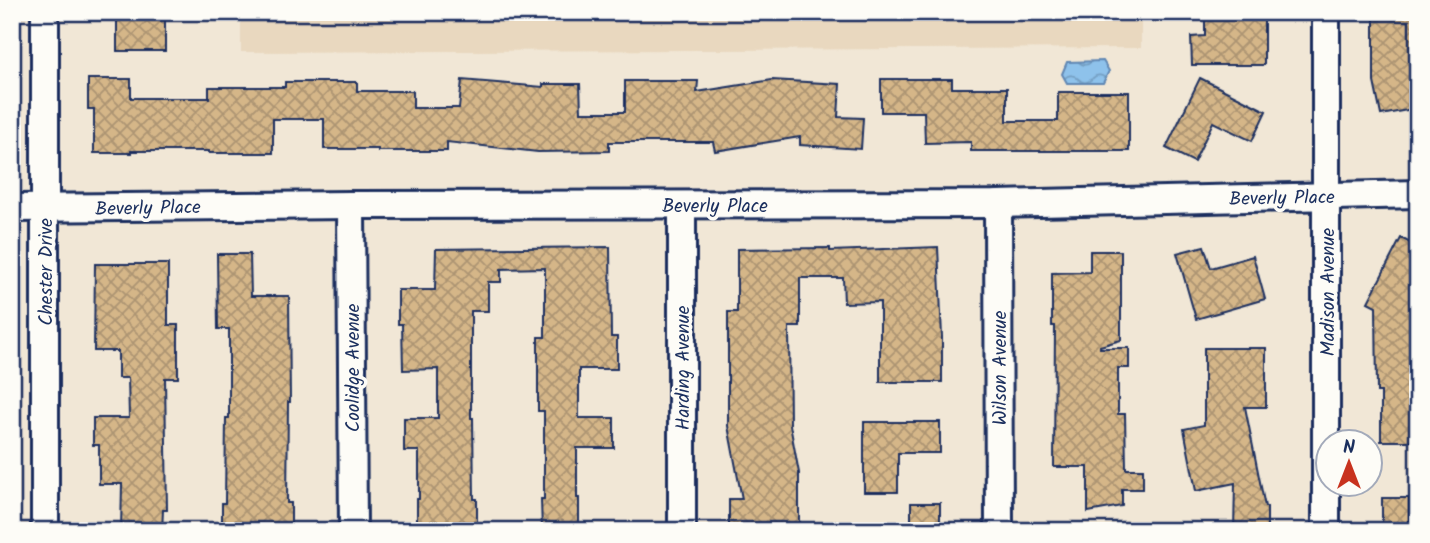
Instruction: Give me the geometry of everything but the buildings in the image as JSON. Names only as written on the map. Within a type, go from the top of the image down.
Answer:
[{"type":"street","name":"Chester Drive","points":[[45,12],[45,531]]},
{"type":"street","name":"Madison Avenue","points":[[1326,12],[1326,531]]},
{"type":"street","name":"Beverly Place","points":[[12,208],[998,204],[1418,194]]},
{"type":"street","name":"Wilson Avenue","points":[[998,204],[999,531]]},
{"type":"street","name":"Coolidge Avenue","points":[[351,205],[353,531]]},
{"type":"street","name":"Harding Avenue","points":[[682,205],[682,531]]},
{"type":"shaded area","points":[[241,12],[1141,12],[1141,48],[241,52]]},
{"type":"water","points":[[1103,61],[1109,71],[1103,83],[1067,83],[1062,74],[1067,62]]}]
